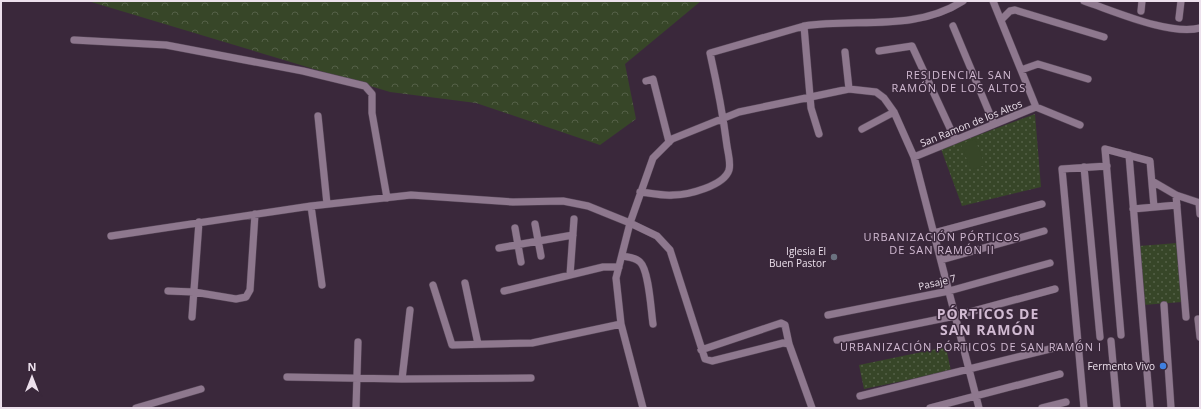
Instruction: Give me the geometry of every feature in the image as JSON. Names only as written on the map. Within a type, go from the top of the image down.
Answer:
[{"type":"street","points":[[640,192],[672,195],[688,193],[706,188],[723,180],[729,170],[724,118],[710,53],[804,26],[917,19],[943,12],[962,1]]},
{"type":"street","points":[[992,1],[1036,107]]},
{"type":"street","points":[[1084,1],[1145,21],[1180,30],[1190,31],[1200,28]]},
{"type":"street","points":[[1141,11],[1142,1]]},
{"type":"street","points":[[1179,18],[1181,1]]},
{"type":"street","points":[[1001,20],[1010,11],[1015,10],[1104,37]]},
{"type":"street","points":[[804,26],[810,96],[819,134]]},
{"type":"street","points":[[953,26],[994,124]]},
{"type":"street","points":[[74,40],[166,45],[288,68],[365,86],[372,94],[372,114],[387,198]]},
{"type":"street","points":[[879,51],[912,46],[955,139]]},
{"type":"street","points":[[844,52],[849,89]]},
{"type":"street","points":[[1021,70],[1038,64],[1088,79]]},
{"type":"street","points":[[646,81],[653,79],[669,142]]},
{"type":"street","points":[[643,408],[621,324],[616,278],[630,223],[653,158],[672,139],[739,112],[849,89],[876,92],[884,98],[894,112],[914,157],[979,408]]},
{"type":"street","name":"San Ramon de los Altos","points":[[914,157],[1036,107],[1080,125]]},
{"type":"street","points":[[862,129],[894,112]]},
{"type":"street","points":[[318,116],[327,204]]},
{"type":"street","points":[[1121,335],[1105,149],[1150,161],[1154,207]]},
{"type":"street","points":[[1128,155],[1150,408]]},
{"type":"street","points":[[1084,408],[1062,169],[1107,166]]},
{"type":"street","points":[[1084,167],[1100,337]]},
{"type":"street","points":[[1152,181],[1176,195],[1200,203],[1200,214]]},
{"type":"street","points":[[111,236],[311,206],[411,195],[513,202],[563,201],[588,206],[630,223],[657,236],[670,250],[705,359],[712,361],[784,342],[790,344]]},
{"type":"street","points":[[1176,195],[1186,317]]},
{"type":"street","points":[[934,233],[1042,204]]},
{"type":"street","points":[[1133,209],[1177,204]]},
{"type":"street","points":[[311,206],[322,284]]},
{"type":"street","points":[[168,291],[194,292],[236,299],[246,297],[250,290],[255,214]]},
{"type":"street","points":[[570,275],[574,219]]},
{"type":"street","points":[[192,317],[199,222]]},
{"type":"street","points":[[534,224],[541,256]]},
{"type":"street","points":[[515,228],[521,262]]},
{"type":"street","points":[[941,260],[1044,231]]},
{"type":"street","points":[[499,248],[573,235]]},
{"type":"street","points":[[622,256],[641,262],[645,271],[653,324]]},
{"type":"street","name":"Pasaje 7","points":[[828,315],[949,291],[1050,263]]},
{"type":"street","points":[[504,291],[603,267],[619,267]]},
{"type":"street","points":[[465,283],[478,344]]},
{"type":"street","points":[[433,285],[452,345],[532,343],[621,324]]},
{"type":"street","points":[[837,340],[956,316],[1055,288]]},
{"type":"street","points":[[1164,305],[1171,408]]},
{"type":"street","points":[[402,379],[410,310]]},
{"type":"street","points":[[1198,319],[1200,337]]},
{"type":"street","points":[[701,350],[781,323],[785,325],[812,408]]},
{"type":"street","points":[[1111,341],[1117,408]]},
{"type":"street","points":[[356,408],[358,342]]},
{"type":"street","points":[[860,396],[1058,347]]},
{"type":"street","points":[[930,408],[1060,374]]},
{"type":"street","points":[[287,377],[356,379],[531,378]]},
{"type":"street","points":[[136,408],[201,389]]},
{"type":"street","points":[[1042,408],[1066,402]]},
{"type":"green space","points":[[88,1],[701,1],[625,64],[636,119],[600,145],[476,103],[390,92]]},
{"type":"green space","points":[[1035,114],[1041,187],[962,206],[941,149]]},
{"type":"green space","points":[[975,139],[985,165],[971,170],[961,144]]},
{"type":"green space","points":[[1177,243],[1182,302],[1143,305],[1139,246]]},
{"type":"green space","points":[[946,347],[951,371],[864,389],[859,365]]},
{"type":"place","name":"Iglesia El Buen Pastor","points":[[834,257]]},
{"type":"place","name":"Fermento Vivo","points":[[1163,366]]},
{"type":"district","name":"RESIDENCIAL SAN RAMÓN DE LOS ALTOS","points":[[959,80]]},
{"type":"district","name":"URBANIZACIÓN PÓRTICOS DE SAN RAMÓN II","points":[[942,242]]},
{"type":"district","name":"PÓRTICOS DE SAN RAMÓN","points":[[988,322]]},
{"type":"district","name":"URBANIZACIÓN PÓRTICOS DE SAN RAMÓN I","points":[[971,346]]}]
